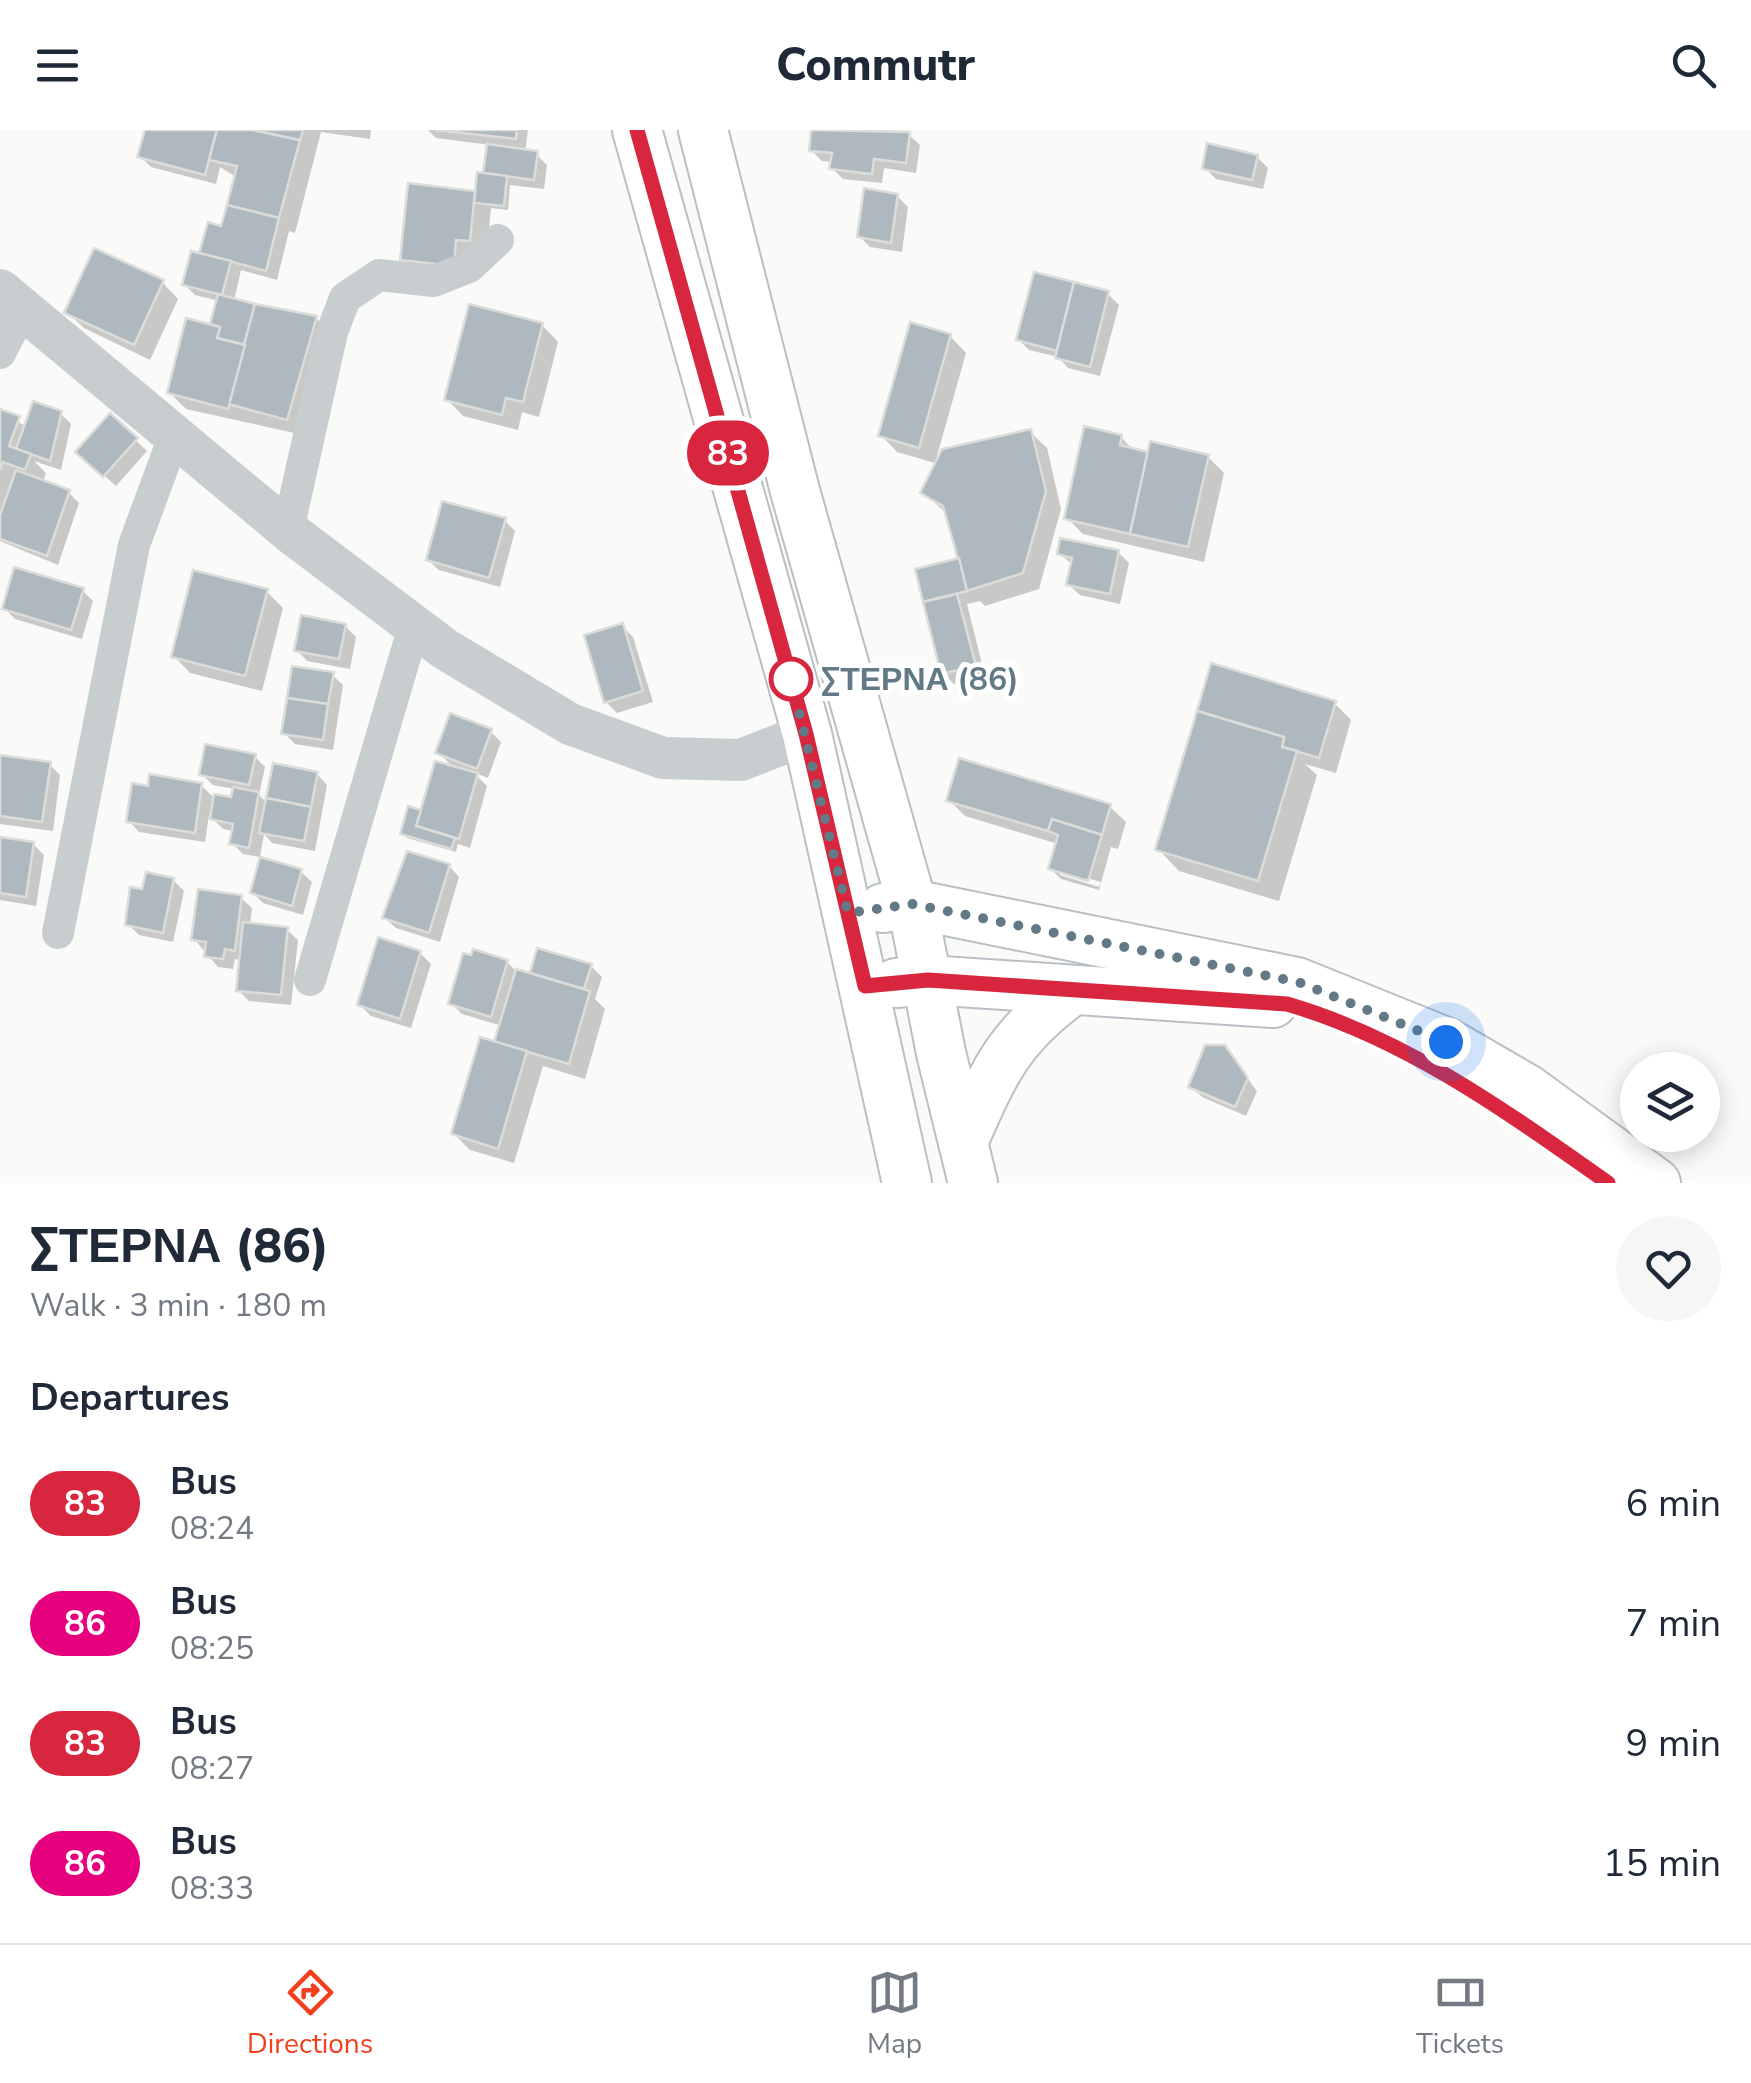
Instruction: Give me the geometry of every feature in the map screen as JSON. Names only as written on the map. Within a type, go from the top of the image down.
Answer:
[{"type":"main road","points":[[637,130],[806,734],[907,1183]]},
{"type":"main road","points":[[703,130],[796,491],[912,904],[968,1162]]},
{"type":"main road","points":[[848,913],[912,904],[1298,982],[1446,1042],[1527,1090],[1656,1183]]},
{"type":"main road","points":[[865,986],[928,980],[1287,1004],[1340,1020],[1436,1068],[1608,1183]]},
{"type":"main road","points":[[968,1162],[1009,1046],[1074,990]]},
{"type":"street","points":[[288,530],[332,332],[345,298],[380,276],[434,281],[469,267],[498,240]]},
{"type":"street","points":[[0,354],[12,298],[288,530],[414,626],[570,724],[663,758],[741,760],[806,734]]},
{"type":"street","points":[[58,933],[134,545],[174,434]]},
{"type":"street","points":[[310,980],[414,626]]},
{"type":"building","points":[[145,130],[217,130],[205,175],[137,157]]},
{"type":"building","points":[[217,130],[253,130],[300,140],[279,218],[227,205],[237,166],[209,160]]},
{"type":"building","points":[[253,130],[303,130],[300,140]]},
{"type":"building","points":[[436,130],[517,130],[516,139]]},
{"type":"building","points":[[811,130],[910,132],[906,163],[874,159],[872,174],[829,169],[832,153],[809,151]]},
{"type":"building","points":[[1207,143],[1258,155],[1252,180],[1202,169]]},
{"type":"building","points":[[487,144],[538,151],[534,180],[483,173]]},
{"type":"building","points":[[477,172],[507,176],[504,206],[474,203]]},
{"type":"building","points":[[408,183],[475,191],[470,241],[456,240],[454,266],[400,260]]},
{"type":"building","points":[[864,188],[898,194],[891,243],[857,237]]},
{"type":"building","points":[[227,205],[279,218],[266,271],[199,253],[208,222],[221,226]]},
{"type":"building","points":[[94,248],[164,280],[134,345],[64,313]]},
{"type":"building","points":[[191,251],[231,261],[222,295],[182,285]]},
{"type":"building","points":[[1034,272],[1074,282],[1057,351],[1016,340]]},
{"type":"building","points":[[1074,282],[1109,291],[1090,367],[1055,358]]},
{"type":"building","points":[[218,294],[255,304],[245,345],[217,338],[220,327],[210,324]]},
{"type":"building","points":[[255,304],[317,316],[287,420],[228,404]]},
{"type":"building","points":[[469,304],[543,323],[523,402],[506,398],[502,415],[444,400]]},
{"type":"building","points":[[186,318],[220,327],[217,338],[245,345],[228,409],[167,393]]},
{"type":"building","points":[[910,322],[951,334],[919,448],[878,436]]},
{"type":"building","points":[[33,401],[62,411],[50,461],[16,449]]},
{"type":"building","points":[[0,409],[20,416],[9,446],[31,454],[25,470],[3,462],[0,470]]},
{"type":"building","points":[[110,413],[138,438],[103,477],[75,452]]},
{"type":"building","points":[[1084,426],[1122,435],[1120,445],[1148,452],[1130,534],[1064,519]]},
{"type":"building","points":[[1031,429],[1046,491],[1023,573],[967,591],[943,506],[920,493],[942,449]]},
{"type":"building","points":[[1150,441],[1209,455],[1188,547],[1130,534]]},
{"type":"building","points":[[16,470],[70,490],[47,556],[0,539],[0,515]]},
{"type":"building","points":[[442,501],[506,518],[489,578],[426,560]]},
{"type":"building","points":[[1060,538],[1119,550],[1110,594],[1066,585],[1072,558],[1057,554]]},
{"type":"building","points":[[959,558],[967,591],[923,602],[915,569]]},
{"type":"building","points":[[14,567],[84,588],[71,630],[2,609]]},
{"type":"building","points":[[193,570],[268,589],[245,676],[171,657]]},
{"type":"building","points":[[957,594],[976,666],[941,674],[923,602]]},
{"type":"building","points":[[301,615],[346,624],[339,659],[294,651]]},
{"type":"building","points":[[623,623],[643,691],[604,703],[584,635]]},
{"type":"building","points":[[1211,663],[1336,701],[1319,758],[1282,747],[1284,737],[1197,711]]},
{"type":"building","points":[[292,666],[334,672],[328,704],[287,698]]},
{"type":"building","points":[[287,698],[328,704],[323,740],[281,734]]},
{"type":"building","points":[[1197,711],[1284,737],[1282,747],[1297,751],[1258,881],[1155,850]]},
{"type":"building","points":[[450,713],[492,729],[477,769],[435,753]]},
{"type":"building","points":[[205,744],[256,754],[249,785],[199,775]]},
{"type":"building","points":[[0,755],[51,762],[42,822],[0,816]]},
{"type":"building","points":[[959,758],[1111,804],[1102,835],[1052,819],[1048,831],[946,801]]},
{"type":"building","points":[[435,761],[478,773],[459,839],[416,826]]},
{"type":"building","points":[[273,763],[318,772],[311,807],[266,798]]},
{"type":"building","points":[[149,774],[202,783],[195,833],[126,822],[132,783],[148,786]]},
{"type":"building","points":[[233,787],[259,792],[249,848],[229,844],[233,824],[210,819],[214,794],[231,797]]},
{"type":"building","points":[[266,798],[311,807],[304,841],[259,833]]},
{"type":"building","points":[[408,806],[421,810],[416,826],[455,838],[451,849],[400,834]]},
{"type":"building","points":[[1052,819],[1102,835],[1088,881],[1048,869],[1058,835],[1048,831]]},
{"type":"building","points":[[0,837],[34,842],[26,897],[0,893]]},
{"type":"building","points":[[407,851],[450,864],[429,933],[382,918]]},
{"type":"building","points":[[260,857],[302,869],[292,906],[250,893]]},
{"type":"building","points":[[146,872],[174,878],[163,933],[125,925],[130,887],[142,889]]},
{"type":"building","points":[[198,889],[242,895],[235,951],[225,949],[223,959],[204,957],[206,942],[191,940]]},
{"type":"building","points":[[243,922],[288,927],[281,995],[236,991]]},
{"type":"building","points":[[378,937],[421,951],[400,1019],[357,1005]]},
{"type":"building","points":[[537,948],[592,964],[584,989],[530,973]]},
{"type":"building","points":[[473,949],[508,960],[491,1017],[448,1004],[463,953],[471,955]]},
{"type":"building","points":[[516,969],[590,991],[569,1064],[494,1042]]},
{"type":"building","points":[[480,1037],[527,1051],[498,1149],[451,1134]]},
{"type":"building","points":[[1205,1045],[1225,1045],[1248,1078],[1235,1107],[1188,1087]]},
{"type":"bus line","name":"83","points":[[637,130],[806,734],[865,986],[928,980],[1287,1004],[1340,1020],[1436,1068],[1608,1183]]},
{"type":"place","name":"ΣΤΕΡΝΑ (86)","points":[[791,679]]},
{"type":"route","points":[[791,679],[848,913],[912,904],[1298,982],[1446,1042]]}]
